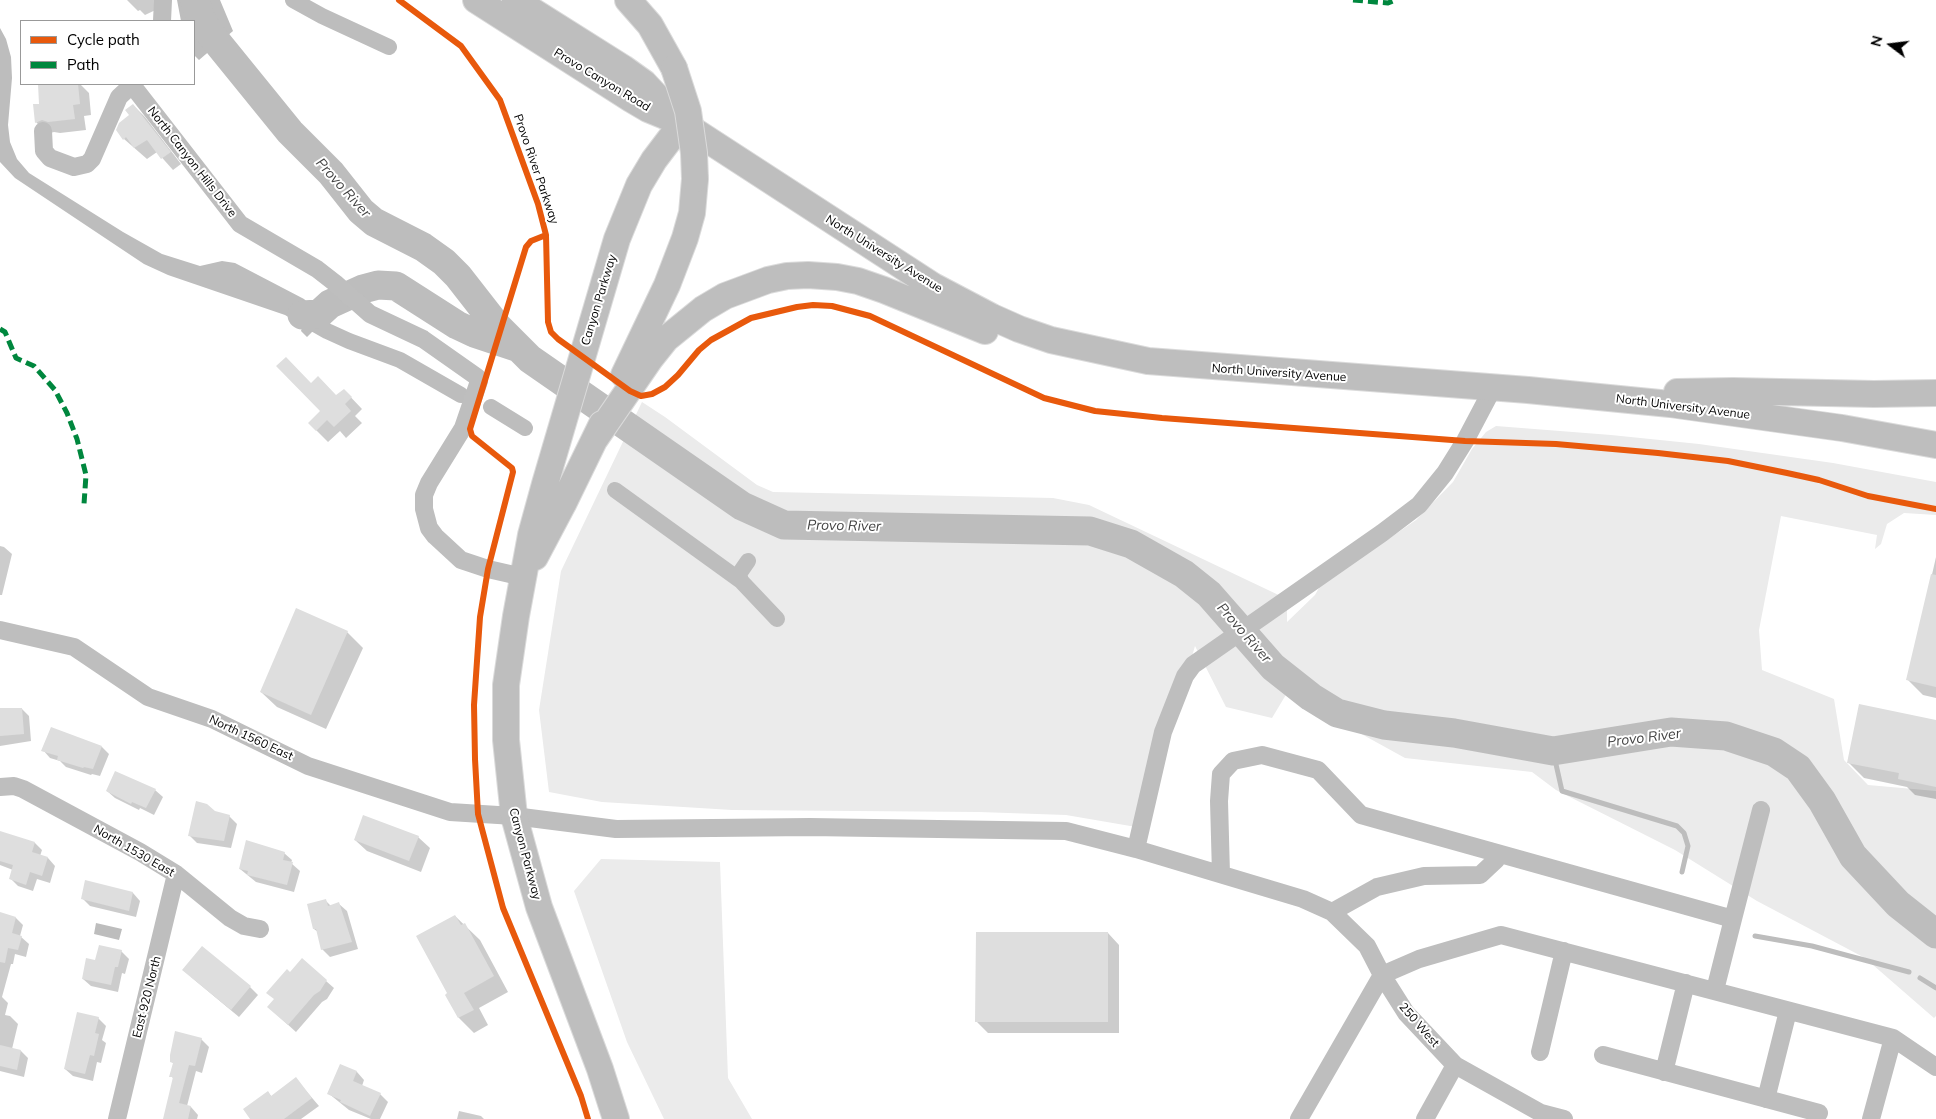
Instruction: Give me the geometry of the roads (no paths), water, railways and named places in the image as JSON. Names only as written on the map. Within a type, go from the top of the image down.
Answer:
[{"type":"highway","name":"Provo Canyon Road","points":[[476,0],[631,99],[648,109],[682,123]]},
{"type":"highway","name":"Provo Canyon Road","points":[[515,0],[644,83],[682,123]]},
{"type":"highway","points":[[628,0],[650,25],[674,68],[689,119],[694,153],[695,179],[692,213],[686,238],[629,377]]},
{"type":"highway","name":"Canyon Parkway","points":[[616,1119],[594,1050],[539,907],[514,816],[508,774],[505,711],[509,661],[531,535],[612,255],[640,185],[654,160],[682,123]]},
{"type":"highway","name":"North University Avenue","points":[[682,123],[933,286],[1019,330],[1051,340],[1129,358],[1168,364],[1621,399],[1736,413],[1936,445]]},
{"type":"highway","points":[[629,377],[666,339],[703,309],[724,296],[749,286],[787,276],[817,275],[858,281],[981,330],[1016,338],[1051,340]]},
{"type":"highway","name":"Canyon Parkway","points":[[523,577],[555,521],[595,439],[629,377]]},
{"type":"highway","points":[[1621,399],[1695,391],[1874,394],[1936,393]]},
{"type":"street","points":[[162,20],[163,0]]},
{"type":"street","name":"North Canyon Hills Drive","points":[[43,131],[44,151],[50,158],[74,167],[88,164],[119,97],[132,85]]},
{"type":"street","name":"North Canyon Hills Drive","points":[[134,85],[240,224],[335,282],[363,308],[376,317],[423,339],[478,378],[478,384],[460,433],[429,483],[424,495],[424,509],[429,528],[461,560],[488,569],[523,577]]},
{"type":"street","points":[[1136,849],[1163,732],[1185,676],[1193,665],[1419,505],[1445,473],[1465,441],[1493,388]]},
{"type":"street","name":"North 1560 East","points":[[0,630],[74,647],[148,697],[212,719],[308,766],[450,812],[514,816],[616,829],[810,827],[1066,831],[1136,849]]},
{"type":"street","points":[[1221,874],[1219,801],[1221,774],[1233,761],[1262,755],[1318,770],[1361,814],[1733,919]]},
{"type":"street","name":"North 1530 East","points":[[0,787],[14,786],[23,789],[160,863],[230,918],[244,926],[260,929]]},
{"type":"street","points":[[1715,990],[1761,810]]},
{"type":"street","name":"250 West","points":[[1136,849],[1303,899],[1332,912],[1367,946],[1382,975],[1406,1013],[1455,1065],[1540,1116],[1564,1119]]},
{"type":"street","points":[[1332,912],[1377,887],[1424,876],[1480,874],[1496,860],[1498,854]]},
{"type":"street","name":"East 920 North","points":[[117,1119],[176,874]]},
{"type":"street","points":[[1299,1119],[1382,975],[1419,959],[1501,935],[1893,1038],[1936,1067]]},
{"type":"street","points":[[1540,1052],[1564,951]]},
{"type":"street","points":[[1664,1072],[1686,983]]},
{"type":"street","points":[[1766,1099],[1788,1011]]},
{"type":"street","points":[[1871,1119],[1893,1038]]},
{"type":"street","points":[[1603,1055],[1819,1113]]},
{"type":"street","points":[[1425,1119],[1455,1065]]},
{"type":"waterway","name":"Provo River","points":[[195,0],[200,17],[208,31],[290,132],[331,173],[361,211],[374,222],[423,247],[444,262],[458,276],[497,326],[530,359],[742,506],[784,525],[1090,531],[1131,544],[1184,574],[1209,594],[1273,667],[1311,697],[1337,713],[1384,725],[1454,733],[1553,751],[1671,732],[1726,736],[1774,752],[1798,768],[1822,801],[1853,856],[1898,904],[1936,934]]},
{"type":"waterway","points":[[293,0],[322,16],[389,47]]},
{"type":"waterway","name":"Provo River","points":[[302,315],[319,314],[330,304],[363,289],[378,285],[396,286],[457,325],[474,333],[516,347]]},
{"type":"waterway","points":[[313,323],[349,341],[400,360],[461,395]]},
{"type":"waterway","points":[[491,407],[525,428]]},
{"type":"waterway","points":[[615,490],[741,581],[777,619]]},
{"type":"waterway","points":[[741,581],[739,574],[748,561]]},
{"type":"waterway","points":[[1553,751],[1562,791],[1677,826],[1684,833],[1688,846],[1682,872]]},
{"type":"waterway","points":[[1755,936],[1812,946],[1909,972]]},
{"type":"waterway","points":[[1920,978],[1936,988]]}]
